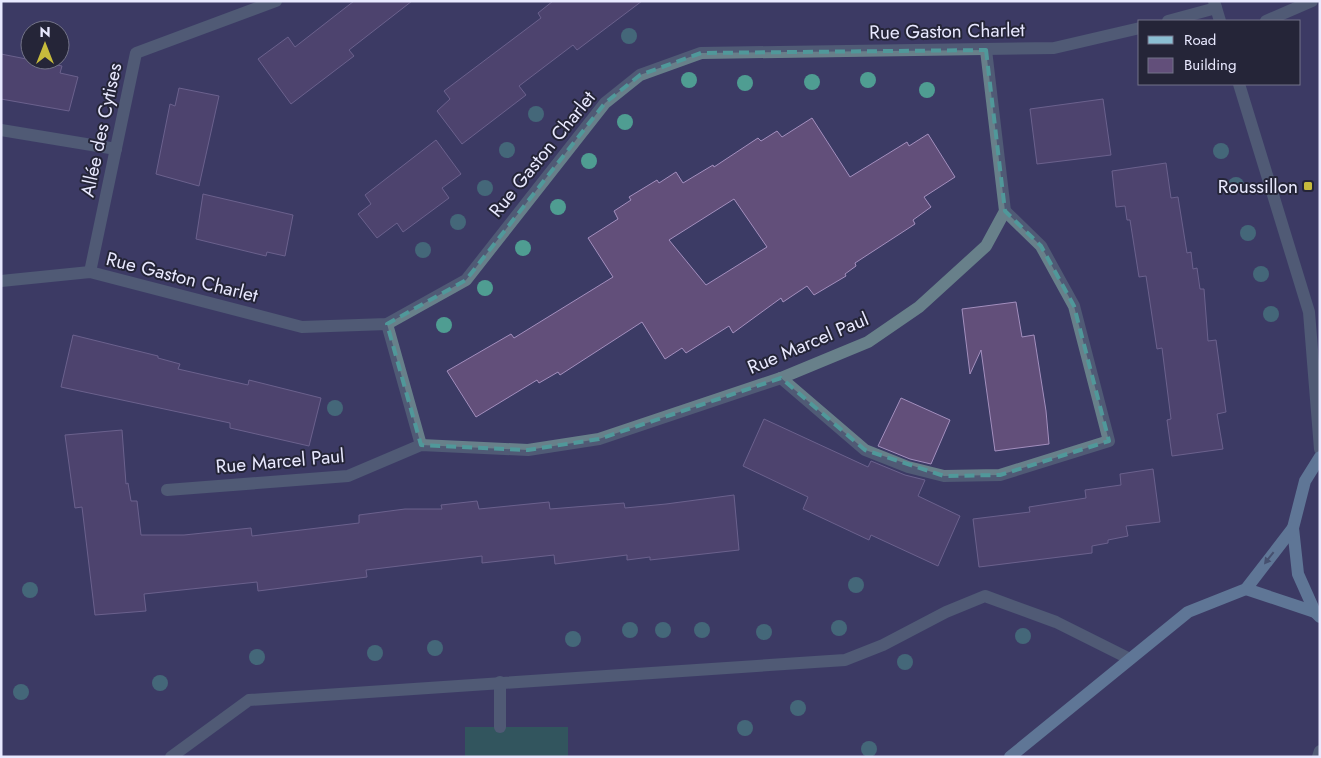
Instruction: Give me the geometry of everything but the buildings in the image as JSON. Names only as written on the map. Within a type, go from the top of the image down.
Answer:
[{"type":"main road","points":[[1318,615],[1298,574],[1293,528],[1305,481],[1320,457]]},
{"type":"main road","points":[[1010,757],[1188,612],[1246,589],[1293,528]]},
{"type":"main road","points":[[1246,589],[1318,615]]},
{"type":"street","name":"Allée des Cytises","points":[[90,272],[136,52],[276,1]]},
{"type":"street","points":[[1268,20],[1312,1]]},
{"type":"street","points":[[1171,20],[1215,5],[1220,20]]},
{"type":"street","name":"Rue Gaston Charlet","points":[[1,281],[90,272],[302,327],[388,324],[466,280],[605,102],[640,75],[701,52],[1054,48],[1138,28]]},
{"type":"street","points":[[781,378],[865,450],[908,467],[944,476],[1000,475],[1109,441],[1074,306],[1041,246],[1005,210],[986,50]]},
{"type":"street","points":[[1240,85],[1309,312],[1320,449]]},
{"type":"street","points":[[1,130],[116,149]]},
{"type":"street","name":"Rue Marcel Paul","points":[[167,490],[348,476],[421,445],[528,450],[599,439],[781,378],[868,342],[919,308],[986,246],[1005,210]]},
{"type":"street","points":[[1309,312],[1320,325]]},
{"type":"street","points":[[388,324],[421,445]]},
{"type":"street","points":[[171,757],[249,700],[845,660],[883,645],[946,612],[985,596],[1056,622],[1130,659]]},
{"type":"street","points":[[500,682],[500,727]]},
{"type":"street","points":[[1318,757],[1320,751]]},
{"type":"highlighted area","points":[[986,50],[1005,211],[1041,246],[1074,306],[1109,441],[1000,475],[944,476],[865,450],[781,378],[599,439],[528,450],[421,445],[387,324],[466,280],[605,103],[640,75],[701,53]]},
{"type":"green space","points":[[465,727],[568,727],[568,757],[465,757]]},
{"type":"place","name":"Roussillon","points":[[1308,186]]}]
